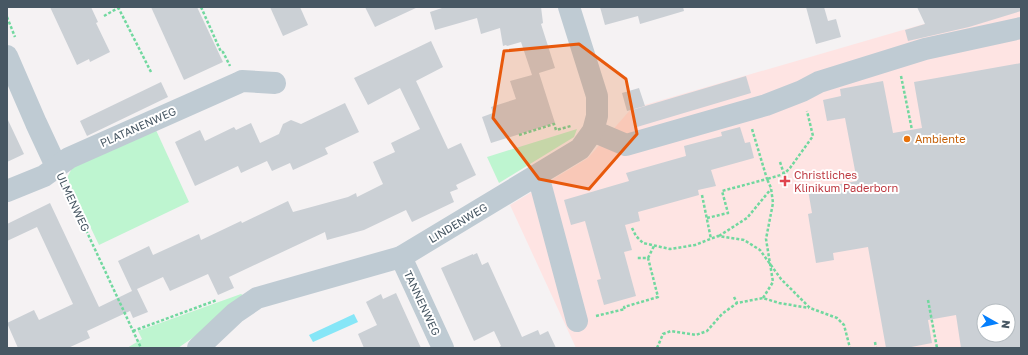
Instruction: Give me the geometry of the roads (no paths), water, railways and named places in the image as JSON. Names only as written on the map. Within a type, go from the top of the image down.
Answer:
[{"type":"street","name":"LINDENWEG","points":[[198,348],[235,313],[257,298],[401,257],[580,149],[593,131],[598,116],[597,96],[569,7]]},
{"type":"street","points":[[593,131],[626,145],[766,105],[802,91],[819,82],[925,49],[1021,28]]},
{"type":"street","name":"ULMENWEG","points":[[7,56],[56,166]]},
{"type":"street","name":"PLATANENWEG","points":[[7,191],[44,176],[69,158],[238,82],[275,83]]},
{"type":"street","points":[[538,175],[577,321]]},
{"type":"street","name":"TANNENWEG","points":[[401,257],[443,348]]},
{"type":"water","points":[[354,314],[358,322],[313,342],[309,335]]},
{"type":"place","name":"Ambiente","points":[[907,139]]},
{"type":"place","name":"Christliches Klinikum Paderborn","points":[[785,181]]}]
